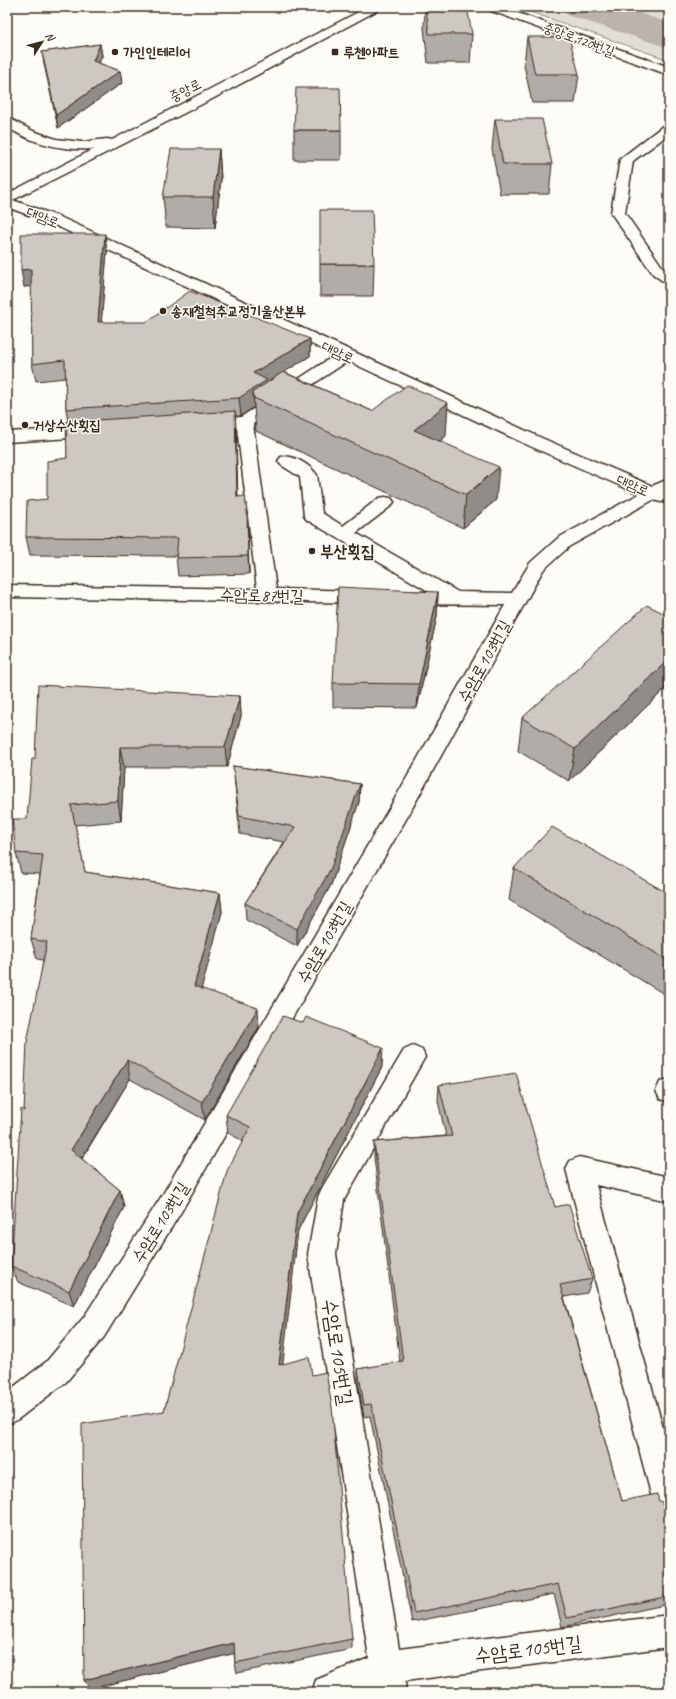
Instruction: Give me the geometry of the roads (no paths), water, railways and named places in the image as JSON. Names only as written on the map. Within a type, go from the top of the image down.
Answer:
[{"type":"street","name":"중앙로","points":[[7,199],[376,7]]},
{"type":"street","name":"중앙로120번길","points":[[490,7],[669,71]]},
{"type":"street","points":[[7,120],[15,128],[36,138],[68,145],[104,144],[131,135]]},
{"type":"street","points":[[669,128],[627,159],[618,213],[658,271],[669,279]]},
{"type":"street","name":"대암로","points":[[7,202],[55,220],[346,355],[663,493]]},
{"type":"street","points":[[190,426],[245,422],[346,355]]},
{"type":"street","points":[[245,422],[267,595]]},
{"type":"street","points":[[7,437],[110,431]]},
{"type":"street","points":[[288,461],[308,475],[314,516],[455,599]]},
{"type":"street","name":"수암로103번길","points":[[7,1410],[56,1372],[98,1321],[188,1175],[397,814],[536,567],[564,542],[663,493]]},
{"type":"street","points":[[344,534],[385,502]]},
{"type":"street","name":"수암로87번길","points":[[7,591],[518,599]]},
{"type":"street","name":"수암로105번길","points":[[388,1679],[322,1254],[331,1198],[413,1057]]},
{"type":"street","points":[[669,1188],[579,1169],[669,1506]]},
{"type":"street","name":"수암로105번길","points":[[328,1692],[388,1679],[669,1631]]},
{"type":"waterway","points":[[581,7],[669,36]]},
{"type":"place","name":"가인인테리어","points":[[115,52]]},
{"type":"place","name":"루첸아파트","points":[[335,52]]},
{"type":"place","name":"송재철척추교정기울산본부","points":[[163,311]]},
{"type":"place","name":"거상수산횟집","points":[[25,425]]},
{"type":"place","name":"부산횟집","points":[[312,551]]}]
